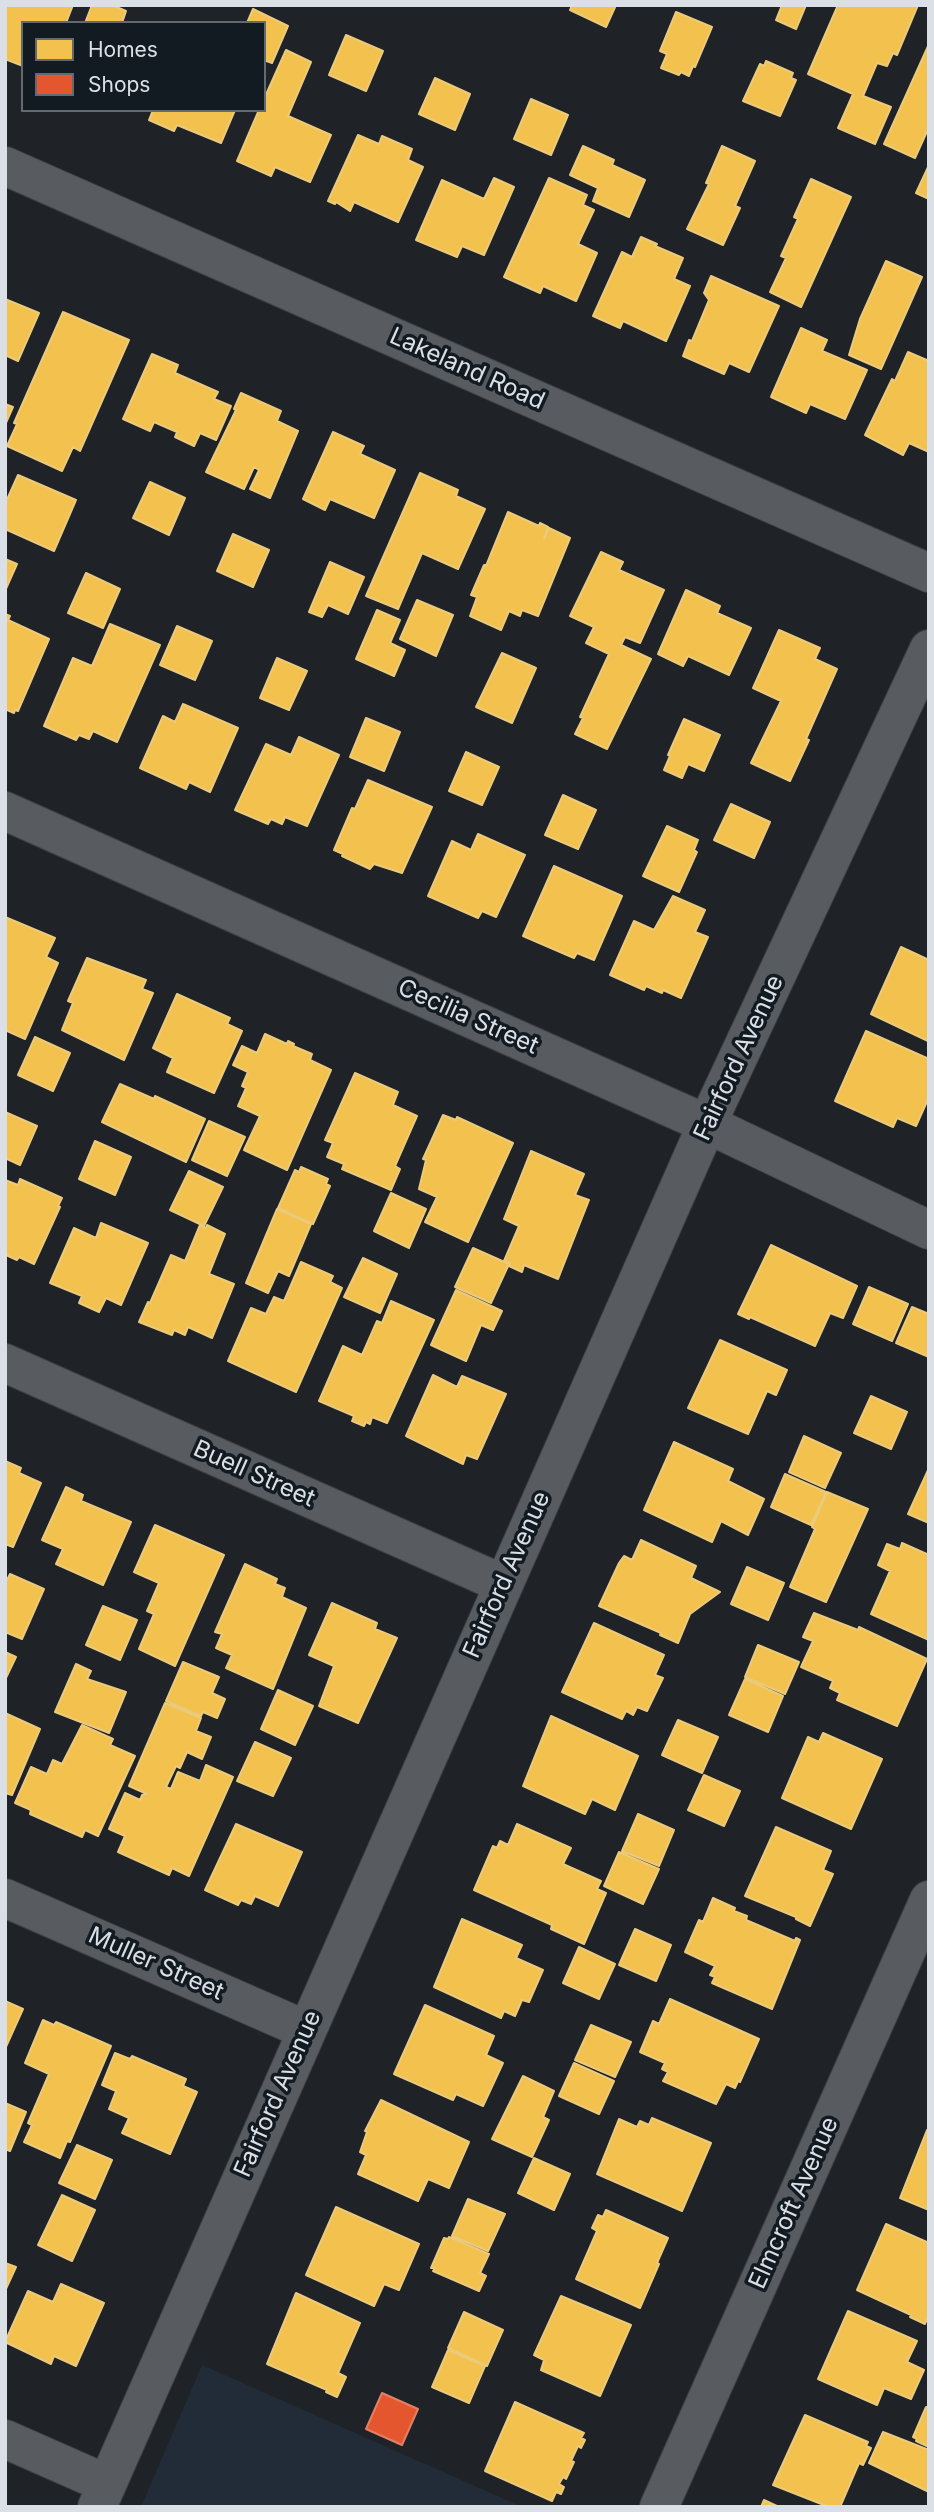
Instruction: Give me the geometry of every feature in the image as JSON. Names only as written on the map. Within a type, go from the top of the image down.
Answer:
[{"type":"street","name":"Lakeland Road","points":[[5,166],[929,573]]},
{"type":"street","name":"Fairford Avenue","points":[[102,2495],[708,1124],[929,649]]},
{"type":"street","name":"Cecilia Street","points":[[5,811],[708,1124],[929,1230]]},
{"type":"street","name":"Buell Street","points":[[5,1363],[503,1584]]},
{"type":"street","name":"Muller Street","points":[[5,1898],[306,2030]]},
{"type":"street","name":"Elmcroft Avenue","points":[[659,2507],[929,1900]]},
{"type":"street","points":[[5,2439],[102,2495]]},
{"type":"shaded area","points":[[202,2365],[522,2507],[141,2507]]},
{"type":"building: Homes","points":[[5,5],[73,5],[67,21],[21,21],[21,65],[5,59]]},
{"type":"building: Homes","points":[[92,5],[112,5],[126,11],[123,21],[86,21]]},
{"type":"building: Homes","points":[[572,5],[616,5],[606,27],[570,10]]},
{"type":"building: Homes","points":[[782,5],[806,5],[796,29],[776,20]]},
{"type":"building: Homes","points":[[838,5],[918,5],[897,55],[893,53],[887,66],[877,63],[863,96],[891,107],[875,144],[838,128],[853,94],[808,74]]},
{"type":"building: Homes","points":[[253,9],[288,26],[272,63],[266,61],[266,21],[248,21]]},
{"type":"building: Homes","points":[[676,12],[712,27],[689,76],[661,68],[667,54],[660,51]]},
{"type":"building: Homes","points":[[346,35],[383,51],[366,91],[329,75]]},
{"type":"building: Homes","points":[[929,44],[929,127],[915,158],[884,144]]},
{"type":"building: Homes","points":[[286,50],[311,62],[288,116],[331,135],[310,182],[275,167],[271,176],[237,161],[258,112],[266,112],[266,95]]},
{"type":"building: Homes","points":[[766,61],[793,73],[791,78],[796,80],[780,116],[743,101],[760,64],[764,66]]},
{"type":"building: Homes","points":[[435,78],[470,94],[455,130],[419,114]]},
{"type":"building: Homes","points":[[531,99],[568,115],[551,155],[514,139]]},
{"type":"building: Homes","points":[[152,112],[234,112],[221,143],[177,125],[174,131],[149,120]]},
{"type":"building: Homes","points":[[358,135],[379,144],[382,136],[412,149],[408,160],[423,167],[398,222],[354,202],[350,211],[336,202],[335,204],[328,201]]},
{"type":"building: Homes","points":[[583,146],[614,160],[612,165],[645,180],[629,217],[593,201],[598,188],[570,175]]},
{"type":"building: Homes","points":[[722,146],[755,161],[735,206],[740,208],[723,245],[687,229],[709,184],[706,183]]},
{"type":"building: Homes","points":[[929,165],[929,199],[916,193]]},
{"type":"building: Homes","points":[[494,178],[514,187],[484,255],[462,246],[457,257],[416,240],[442,180],[484,199]]},
{"type":"building: Homes","points":[[549,178],[587,195],[583,205],[594,210],[578,244],[597,253],[576,301],[543,286],[540,293],[504,277]]},
{"type":"building: Homes","points":[[811,179],[851,197],[801,307],[770,292],[786,258],[781,256],[798,219],[794,217]]},
{"type":"building: Homes","points":[[641,237],[683,258],[674,279],[690,286],[666,341],[623,321],[620,328],[593,316],[622,252],[632,257]]},
{"type":"building: Homes","points":[[886,261],[922,277],[881,369],[849,355],[860,319]]},
{"type":"building: Homes","points":[[711,276],[779,306],[749,372],[729,363],[724,374],[683,356],[709,300],[704,293]]},
{"type":"building: Homes","points":[[5,299],[39,313],[18,361],[5,355]]},
{"type":"building: Homes","points":[[63,312],[129,340],[80,451],[73,447],[62,471],[7,446],[17,424],[14,423]]},
{"type":"building: Homes","points":[[801,328],[827,340],[822,351],[867,370],[845,419],[810,404],[806,413],[771,397]]},
{"type":"building: Homes","points":[[908,352],[929,361],[929,452],[909,443],[903,455],[865,435]]},
{"type":"building: Homes","points":[[152,354],[178,365],[175,373],[218,392],[214,399],[231,406],[216,440],[200,433],[194,446],[175,437],[177,432],[154,422],[150,431],[123,419]]},
{"type":"building: Homes","points":[[241,393],[281,411],[277,421],[298,431],[270,498],[250,489],[259,470],[254,467],[244,489],[206,472],[236,410],[234,409]]},
{"type":"building: Homes","points":[[5,404],[13,407],[5,425]]},
{"type":"building: Homes","points":[[333,432],[364,446],[360,454],[395,470],[374,518],[330,499],[325,510],[303,499]]},
{"type":"building: Homes","points":[[420,473],[458,490],[456,496],[485,509],[458,569],[422,553],[398,609],[366,596]]},
{"type":"building: Homes","points":[[18,475],[76,500],[54,551],[5,529],[5,504]]},
{"type":"building: Homes","points":[[150,482],[185,498],[169,535],[133,518]]},
{"type":"building: Homes","points":[[508,512],[539,526],[540,523],[548,527],[544,539],[549,528],[570,538],[538,616],[522,610],[520,616],[509,611],[501,630],[470,616],[477,597],[471,595]]},
{"type":"building: Homes","points":[[233,534],[269,550],[253,587],[217,571]]},
{"type":"building: Homes","points":[[601,552],[623,562],[619,570],[664,590],[640,643],[625,637],[621,645],[651,659],[607,749],[575,734],[609,654],[586,643],[594,627],[570,616]]},
{"type":"building: Homes","points":[[5,559],[17,564],[5,591]]},
{"type":"building: Homes","points":[[330,562],[364,577],[348,614],[328,605],[322,617],[309,612]]},
{"type":"building: Homes","points":[[86,573],[120,589],[103,628],[68,613]]},
{"type":"building: Homes","points":[[686,590],[720,606],[717,613],[751,628],[729,675],[688,656],[683,666],[658,654]]},
{"type":"building: Homes","points":[[417,600],[453,615],[436,656],[400,639]]},
{"type":"building: Homes","points":[[377,610],[400,620],[390,643],[405,650],[394,676],[356,659]]},
{"type":"building: Homes","points":[[5,614],[10,616],[8,620],[49,639],[18,711],[15,710],[14,713],[5,709]]},
{"type":"building: Homes","points":[[110,624],[160,645],[117,742],[93,731],[89,739],[79,735],[76,740],[44,726],[73,658],[92,666]]},
{"type":"building: Homes","points":[[177,626],[212,641],[195,680],[160,665]]},
{"type":"building: Homes","points":[[779,630],[820,648],[815,659],[837,669],[790,781],[751,763],[781,701],[753,688]]},
{"type":"building: Homes","points":[[502,653],[536,668],[512,723],[476,707]]},
{"type":"building: Homes","points":[[277,658],[307,671],[289,710],[260,698]]},
{"type":"building: Homes","points":[[183,704],[238,728],[210,792],[189,782],[186,789],[140,768],[163,716],[175,722]]},
{"type":"building: Homes","points":[[366,718],[400,732],[384,771],[350,757]]},
{"type":"building: Homes","points":[[684,719],[720,735],[704,771],[688,764],[682,778],[664,770]]},
{"type":"building: Homes","points":[[299,737],[339,755],[307,826],[285,817],[282,824],[271,819],[268,824],[235,810],[266,744],[291,755]]},
{"type":"building: Homes","points":[[466,752],[499,767],[482,805],[449,791]]},
{"type":"building: Homes","points":[[368,780],[432,807],[402,873],[374,864],[370,869],[334,850],[352,808],[355,809]]},
{"type":"building: Homes","points":[[563,795],[596,810],[578,849],[545,835]]},
{"type":"building: Homes","points":[[731,804],[770,822],[754,858],[714,840]]},
{"type":"building: Homes","points":[[667,826],[698,840],[694,850],[697,852],[679,892],[643,876]]},
{"type":"building: Homes","points":[[478,834],[525,855],[496,917],[482,911],[478,918],[428,896],[452,841],[471,850]]},
{"type":"building: Homes","points":[[554,866],[622,896],[594,960],[577,953],[574,958],[523,936]]},
{"type":"building: Homes","points":[[673,896],[705,910],[695,932],[708,937],[681,998],[646,986],[644,990],[610,975],[634,921],[654,930]]},
{"type":"building: Homes","points":[[5,917],[55,938],[46,957],[58,963],[25,1039],[5,1030]]},
{"type":"building: Homes","points":[[901,947],[929,960],[929,1043],[871,1014]]},
{"type":"building: Homes","points":[[87,958],[146,980],[142,989],[153,993],[124,1060],[62,1030],[73,1003],[68,1001]]},
{"type":"building: Homes","points":[[177,994],[230,1018],[227,1024],[242,1031],[214,1093],[167,1072],[173,1058],[153,1048]]},
{"type":"building: Homes","points":[[866,1031],[929,1059],[929,1097],[916,1126],[897,1118],[893,1127],[835,1101]]},
{"type":"building: Homes","points":[[265,1034],[287,1044],[288,1041],[294,1044],[293,1046],[312,1054],[310,1060],[331,1070],[287,1170],[244,1150],[260,1116],[238,1106],[246,1088],[242,1086],[248,1072],[233,1065],[242,1046],[257,1053]]},
{"type":"building: Homes","points":[[35,1037],[70,1053],[53,1091],[18,1075]]},
{"type":"building: Homes","points":[[355,1073],[398,1092],[393,1105],[417,1116],[395,1166],[400,1169],[391,1190],[342,1169],[344,1164],[327,1157],[333,1143],[325,1140]]},
{"type":"building: Homes","points":[[120,1084],[154,1099],[155,1096],[205,1119],[186,1162],[102,1122]]},
{"type":"building: Homes","points":[[5,1112],[37,1126],[20,1165],[5,1158]]},
{"type":"building: Homes","points":[[443,1115],[456,1120],[457,1117],[513,1143],[468,1242],[425,1222],[437,1197],[419,1189],[426,1160],[423,1159]]},
{"type":"building: Homes","points":[[209,1121],[245,1137],[227,1176],[192,1160]]},
{"type":"building: Homes","points":[[95,1141],[131,1157],[115,1195],[79,1179]]},
{"type":"building: Homes","points":[[531,1151],[584,1174],[575,1195],[589,1200],[558,1279],[524,1265],[522,1272],[504,1261],[519,1226],[504,1219]]},
{"type":"building: Homes","points":[[301,1167],[328,1179],[326,1184],[330,1186],[313,1224],[278,1208],[295,1170],[299,1172]]},
{"type":"building: Homes","points":[[189,1171],[223,1187],[204,1226],[170,1210]]},
{"type":"building: Homes","points":[[20,1179],[62,1198],[34,1264],[19,1257],[17,1260],[5,1256],[5,1180],[18,1185]]},
{"type":"building: Homes","points":[[391,1193],[426,1209],[409,1248],[374,1231]]},
{"type":"building: Homes","points":[[277,1209],[311,1224],[289,1276],[278,1271],[268,1293],[246,1283]]},
{"type":"building: Homes","points":[[101,1223],[148,1243],[121,1305],[106,1298],[99,1312],[79,1303],[82,1296],[50,1283],[74,1228],[96,1238]]},
{"type":"building: Homes","points":[[200,1225],[206,1228],[207,1225],[225,1234],[209,1274],[234,1284],[212,1338],[188,1327],[185,1335],[174,1330],[172,1335],[139,1322],[171,1255],[185,1261]]},
{"type":"building: Homes","points":[[771,1245],[857,1286],[843,1318],[830,1313],[815,1346],[738,1314]]},
{"type":"building: Homes","points":[[473,1248],[509,1264],[491,1303],[455,1287]]},
{"type":"building: Homes","points":[[363,1258],[397,1274],[380,1313],[344,1297]]},
{"type":"building: Homes","points":[[301,1262],[333,1276],[330,1282],[342,1288],[296,1392],[228,1361],[251,1308],[266,1314],[274,1297],[284,1301]]},
{"type":"building: Homes","points":[[869,1287],[908,1304],[892,1341],[853,1324]]},
{"type":"building: Homes","points":[[456,1290],[502,1311],[493,1330],[481,1325],[466,1361],[431,1345]]},
{"type":"building: Homes","points":[[391,1301],[434,1320],[387,1423],[372,1417],[370,1424],[366,1422],[364,1426],[352,1421],[354,1416],[319,1401],[343,1346],[362,1355],[377,1321],[382,1323]]},
{"type":"building: Homes","points":[[912,1307],[929,1314],[929,1357],[896,1343]]},
{"type":"building: Homes","points":[[720,1340],[787,1370],[776,1395],[767,1391],[748,1434],[688,1408]]},
{"type":"building: Homes","points":[[433,1375],[457,1387],[462,1376],[506,1394],[477,1459],[466,1455],[463,1464],[406,1436]]},
{"type":"building: Homes","points":[[871,1396],[907,1412],[891,1449],[854,1433]]},
{"type":"building: Homes","points":[[804,1436],[841,1453],[825,1488],[789,1472]]},
{"type":"building: Homes","points":[[674,1442],[733,1469],[728,1481],[764,1499],[748,1535],[721,1521],[712,1542],[644,1510]]},
{"type":"building: Homes","points":[[5,1461],[21,1468],[19,1473],[41,1483],[13,1547],[5,1544]]},
{"type":"building: Homes","points":[[929,1468],[929,1523],[908,1514]]},
{"type":"building: Homes","points":[[785,1474],[826,1492],[811,1525],[771,1507]]},
{"type":"building: Homes","points":[[66,1487],[83,1495],[81,1501],[131,1522],[103,1585],[56,1564],[63,1549],[42,1540]]},
{"type":"building: Homes","points":[[827,1492],[868,1509],[826,1602],[790,1587],[815,1529],[812,1527]]},
{"type":"building: Homes","points":[[155,1525],[224,1555],[175,1666],[139,1649],[154,1614],[147,1611],[159,1583],[134,1572]]},
{"type":"building: Homes","points":[[641,1540],[696,1566],[691,1578],[720,1592],[690,1614],[678,1643],[599,1606],[619,1563],[624,1556],[632,1560]]},
{"type":"building: Homes","points":[[902,1543],[929,1555],[929,1640],[871,1614],[890,1571],[878,1565],[887,1544],[900,1549]]},
{"type":"building: Homes","points":[[245,1564],[277,1579],[275,1584],[285,1588],[282,1597],[306,1608],[273,1689],[226,1668],[232,1655],[216,1648],[222,1634],[215,1632]]},
{"type":"building: Homes","points":[[747,1567],[784,1583],[768,1620],[731,1604]]},
{"type":"building: Homes","points":[[10,1574],[44,1589],[22,1639],[5,1632],[5,1584]]},
{"type":"building: Homes","points":[[332,1603],[377,1623],[375,1629],[397,1638],[358,1723],[319,1706],[334,1666],[309,1655]]},
{"type":"building: Homes","points":[[103,1606],[137,1620],[120,1660],[86,1645]]},
{"type":"building: Homes","points":[[814,1613],[858,1630],[859,1627],[927,1659],[897,1726],[837,1700],[840,1693],[830,1688],[833,1681],[801,1667],[813,1641],[803,1637]]},
{"type":"building: Homes","points":[[594,1623],[664,1655],[655,1675],[663,1678],[647,1711],[637,1707],[633,1715],[626,1711],[622,1719],[562,1692]]},
{"type":"building: Homes","points":[[758,1645],[799,1662],[785,1694],[745,1677]]},
{"type":"building: Homes","points":[[5,1652],[16,1657],[5,1680]]},
{"type":"building: Homes","points":[[183,1662],[219,1677],[212,1693],[225,1699],[217,1718],[203,1712],[201,1716],[166,1701]]},
{"type":"building: Homes","points":[[76,1664],[91,1671],[87,1679],[126,1692],[109,1733],[55,1712]]},
{"type":"building: Homes","points":[[745,1679],[783,1696],[768,1732],[729,1715]]},
{"type":"building: Homes","points":[[278,1690],[313,1706],[295,1745],[261,1729]]},
{"type":"building: Homes","points":[[165,1703],[201,1718],[196,1731],[211,1737],[202,1759],[187,1752],[180,1768],[176,1766],[166,1787],[171,1789],[178,1772],[200,1781],[206,1765],[233,1777],[189,1876],[172,1868],[169,1875],[118,1852],[125,1836],[109,1829],[125,1793],[140,1800],[142,1795],[147,1794],[129,1786]]},
{"type":"building: Homes","points":[[5,1713],[40,1729],[12,1795],[5,1793]]},
{"type":"building: Homes","points":[[551,1716],[638,1756],[615,1810],[592,1799],[585,1814],[523,1786]]},
{"type":"building: Homes","points":[[678,1720],[718,1737],[702,1773],[662,1755]]},
{"type":"building: Homes","points":[[82,1725],[113,1739],[110,1745],[135,1756],[98,1836],[85,1830],[82,1837],[30,1814],[31,1810],[15,1803],[31,1767],[47,1774],[53,1760],[62,1764]]},
{"type":"building: Homes","points":[[823,1733],[882,1759],[851,1829],[782,1798],[808,1737],[819,1742]]},
{"type":"building: Homes","points":[[255,1742],[291,1758],[273,1796],[237,1781]]},
{"type":"building: Homes","points":[[704,1775],[740,1791],[724,1826],[688,1810]]},
{"type":"building: Homes","points":[[638,1814],[674,1830],[659,1866],[622,1851]]},
{"type":"building: Homes","points":[[236,1824],[302,1852],[278,1906],[255,1896],[251,1904],[241,1900],[238,1905],[205,1890]]},
{"type":"building: Homes","points":[[517,1824],[571,1848],[563,1864],[601,1881],[597,1889],[606,1893],[584,1944],[551,1929],[552,1925],[474,1890],[493,1846],[497,1848],[500,1841],[508,1845]]},
{"type":"building: Homes","points":[[776,1827],[831,1851],[823,1870],[833,1874],[810,1926],[796,1917],[745,1896]]},
{"type":"building: Homes","points":[[619,1852],[659,1869],[643,1904],[604,1886]]},
{"type":"building: Homes","points":[[713,1898],[747,1916],[746,1920],[795,1941],[796,1938],[800,1940],[772,2009],[712,1983],[715,1977],[710,1975],[715,1966],[685,1952],[699,1920],[703,1922]]},
{"type":"building: Homes","points":[[462,1919],[522,1945],[516,1958],[543,1970],[529,2002],[522,2000],[515,2016],[504,2011],[501,2018],[434,1987]]},
{"type":"building: Homes","points":[[635,1929],[671,1945],[656,1981],[619,1965]]},
{"type":"building: Homes","points":[[579,1947],[615,1964],[599,1999],[563,1983]]},
{"type":"building: Homes","points":[[670,1999],[759,2039],[740,2082],[738,2081],[735,2088],[726,2084],[716,2104],[663,2081],[668,2072],[662,2069],[665,2063],[640,2052],[653,2021],[659,2024]]},
{"type":"building: Homes","points":[[5,2001],[23,2009],[5,2049]]},
{"type":"building: Homes","points":[[425,2005],[494,2036],[486,2055],[503,2063],[483,2106],[456,2094],[453,2100],[394,2074]]},
{"type":"building: Homes","points":[[43,2020],[54,2025],[56,2022],[111,2046],[70,2142],[67,2141],[60,2158],[24,2142],[32,2125],[28,2123],[49,2074],[25,2063]]},
{"type":"building: Homes","points":[[591,2025],[631,2042],[615,2077],[575,2060]]},
{"type":"building: Homes","points":[[115,2053],[130,2059],[132,2056],[186,2079],[183,2086],[197,2092],[170,2154],[122,2133],[129,2118],[109,2109],[116,2091],[102,2085]]},
{"type":"building: Homes","points":[[574,2063],[614,2081],[599,2114],[559,2096]]},
{"type":"building: Homes","points":[[523,2076],[554,2091],[543,2117],[549,2120],[532,2157],[492,2139]]},
{"type":"building: Homes","points":[[381,2100],[469,2142],[449,2188],[428,2179],[418,2201],[358,2174],[366,2155],[360,2152],[367,2132],[365,2131]]},
{"type":"building: Homes","points":[[5,2103],[26,2112],[10,2151],[5,2149]]},
{"type":"building: Homes","points":[[652,2118],[711,2143],[682,2211],[597,2174],[619,2119],[637,2127],[640,2121],[649,2125]]},
{"type":"building: Homes","points":[[927,2130],[929,2131],[929,2210],[900,2198]]},
{"type":"building: Homes","points":[[77,2145],[112,2160],[95,2199],[59,2183]]},
{"type":"building: Homes","points":[[534,2158],[570,2174],[554,2210],[518,2193]]},
{"type":"building: Homes","points":[[62,2195],[95,2210],[72,2261],[38,2245]]},
{"type":"building: Homes","points":[[468,2199],[505,2214],[488,2251],[452,2236]]},
{"type":"building: Homes","points":[[336,2207],[419,2244],[399,2290],[384,2284],[374,2306],[306,2275]]},
{"type":"building: Homes","points":[[606,2210],[668,2238],[640,2308],[576,2279],[597,2231],[592,2228],[598,2215],[603,2217]]},
{"type":"building: Homes","points":[[886,2224],[929,2243],[929,2314],[925,2324],[857,2290]]},
{"type":"building: Homes","points":[[449,2237],[489,2254],[480,2273],[486,2276],[479,2291],[431,2268],[444,2238]]},
{"type":"building: Homes","points":[[5,2263],[16,2267],[5,2291]]},
{"type":"building: Homes","points":[[61,2284],[104,2303],[76,2366],[54,2356],[51,2364],[5,2342],[28,2291],[53,2302]]},
{"type":"building: Homes","points":[[296,2293],[360,2323],[338,2373],[346,2377],[337,2397],[267,2364]]},
{"type":"building: Homes","points":[[561,2296],[631,2325],[600,2396],[541,2370],[544,2360],[534,2355]]},
{"type":"building: Homes","points":[[848,2311],[917,2341],[907,2362],[924,2370],[911,2399],[884,2388],[877,2405],[818,2379]]},
{"type":"building: Homes","points":[[464,2312],[503,2330],[487,2366],[448,2348]]},
{"type":"building: Homes","points":[[448,2350],[485,2366],[469,2403],[432,2387]]},
{"type":"building: Homes","points":[[515,2402],[584,2433],[581,2438],[585,2440],[581,2448],[578,2446],[566,2479],[563,2477],[559,2484],[564,2487],[561,2494],[556,2492],[552,2501],[485,2471]]},
{"type":"building: Homes","points":[[926,2407],[929,2408],[929,2447],[913,2437]]},
{"type":"building: Homes","points":[[805,2415],[868,2442],[866,2446],[871,2448],[863,2465],[859,2463],[840,2507],[829,2507],[773,2485]]},
{"type":"building: Homes","points":[[883,2432],[929,2450],[929,2492],[869,2463]]},
{"type":"building: Homes","points":[[764,2500],[779,2507],[761,2507]]},
{"type":"building: Shops","points":[[382,2393],[418,2409],[402,2445],[366,2429]]}]
